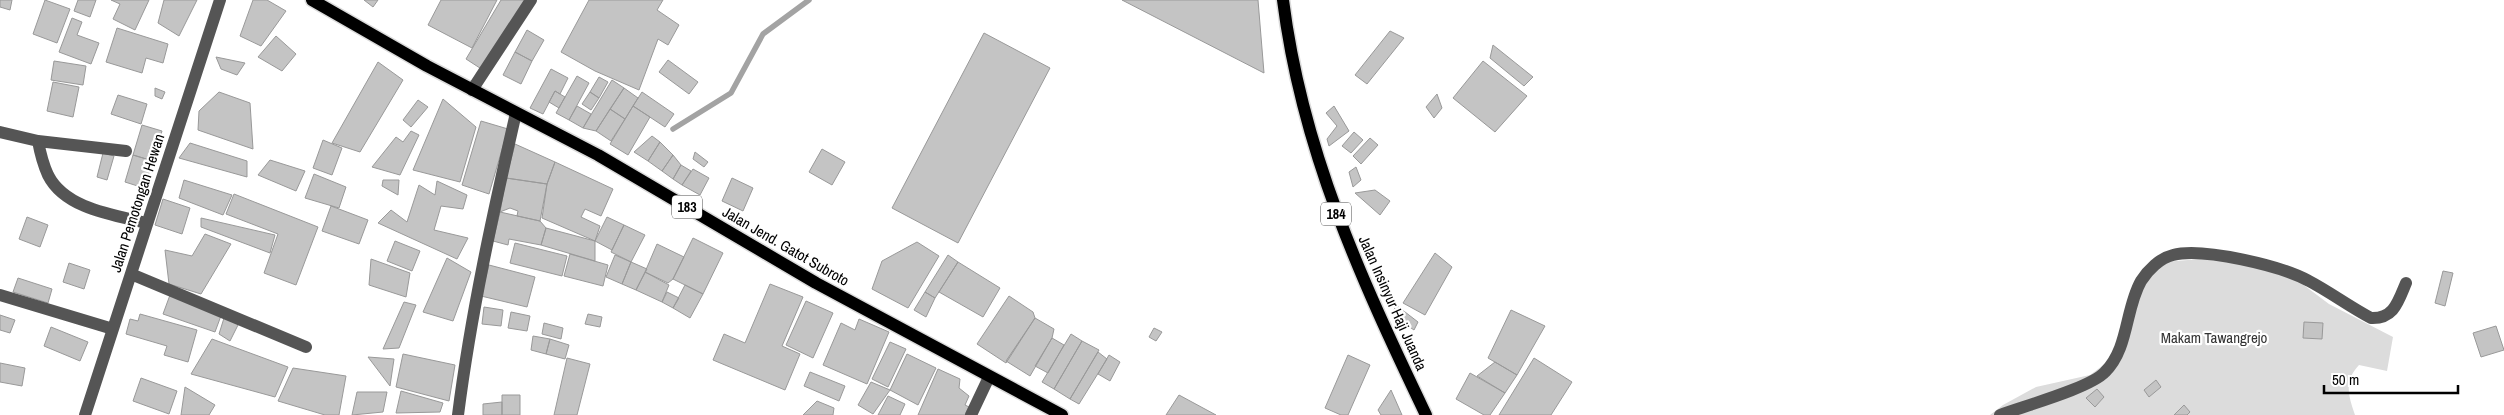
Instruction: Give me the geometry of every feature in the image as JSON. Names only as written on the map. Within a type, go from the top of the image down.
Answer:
[{"type":"main road","name":"Jalan Jend. Gatot Subroto","points":[[312,0],[472,90],[598,155],[816,283],[989,378],[1062,415]]},
{"type":"main road","name":"Jalan Insinyur Haji Juanda","points":[[1283,0],[1300,92],[1327,189],[1369,295],[1426,415]]},
{"type":"street","name":"Jalan Pemotongan Hewan","points":[[85,415],[220,0]]},
{"type":"street","points":[[472,90],[530,0]]},
{"type":"street","points":[[458,415],[466,351],[485,251],[516,113]]},
{"type":"street","points":[[0,132],[38,141],[126,151]]},
{"type":"street","points":[[38,141],[48,175],[64,195],[111,215],[147,223]]},
{"type":"street","points":[[2000,415],[2093,381],[2107,370],[2119,351],[2133,297],[2141,282],[2149,269],[2172,255],[2192,253],[2265,263],[2308,280],[2371,318],[2389,315],[2395,309],[2406,283]]},
{"type":"street","points":[[131,274],[306,347]]},
{"type":"street","points":[[0,295],[113,329]]},
{"type":"street","points":[[971,415],[989,378]]},
{"type":"green space","name":"Makam Tawangrejo","points":[[2212,258],[2281,268],[2329,304],[2393,337],[2387,371],[2359,365],[2351,377],[2349,395],[2355,415],[1990,415],[2003,405],[2036,387],[2090,375],[2110,360],[2136,290],[2164,262]]},
{"type":"building","points":[[0,0],[12,0],[10,10],[0,7]]},
{"type":"building","points":[[45,0],[70,9],[57,43],[33,34]]},
{"type":"building","points":[[78,0],[96,0],[90,17],[74,11]]},
{"type":"building","points":[[111,0],[149,0],[135,30],[113,19],[120,4]]},
{"type":"building","points":[[164,0],[197,0],[179,36],[158,23]]},
{"type":"building","points":[[253,0],[267,0],[286,11],[261,46],[240,36]]},
{"type":"building","points":[[364,0],[378,0],[373,7]]},
{"type":"building","points":[[441,0],[497,0],[472,48],[428,25]]},
{"type":"building","points":[[501,0],[525,0],[483,70],[466,59]]},
{"type":"building","points":[[589,0],[663,0],[657,10],[679,25],[668,45],[658,39],[639,90],[595,71],[561,52]]},
{"type":"building","points":[[1122,0],[1258,0],[1264,73]]},
{"type":"building","points":[[72,18],[82,22],[77,35],[99,43],[91,64],[59,52]]},
{"type":"building","points":[[117,28],[168,44],[163,63],[146,58],[142,73],[106,62]]},
{"type":"building","points":[[527,30],[544,40],[532,61],[515,52]]},
{"type":"building","points":[[1390,31],[1404,38],[1367,84],[1355,75]]},
{"type":"building","points":[[984,33],[1050,68],[958,243],[892,208]]},
{"type":"building","points":[[276,36],[296,54],[282,71],[258,57]]},
{"type":"building","points":[[1493,45],[1533,77],[1524,86],[1490,58]]},
{"type":"building","points":[[515,52],[532,61],[521,84],[503,75]]},
{"type":"building","points":[[216,57],[245,63],[237,75],[221,69]]},
{"type":"building","points":[[668,60],[698,82],[689,94],[659,72]]},
{"type":"building","points":[[54,61],[86,66],[83,85],[51,80]]},
{"type":"building","points":[[1483,61],[1527,96],[1495,132],[1453,98]]},
{"type":"building","points":[[378,62],[403,80],[360,152],[332,143]]},
{"type":"building","points":[[551,69],[568,78],[560,94],[555,91],[543,114],[530,108]]},
{"type":"building","points":[[577,76],[589,83],[569,120],[556,113]]},
{"type":"building","points":[[599,77],[608,82],[599,98],[590,92]]},
{"type":"building","points":[[612,80],[624,88],[596,131],[583,128]]},
{"type":"building","points":[[53,82],[79,87],[73,117],[47,111]]},
{"type":"building","points":[[155,88],[165,92],[162,99],[155,96]]},
{"type":"building","points":[[624,88],[638,98],[625,119],[610,109]]},
{"type":"building","points":[[555,91],[565,97],[559,108],[549,102]]},
{"type":"building","points":[[219,92],[250,103],[253,149],[198,130],[199,111]]},
{"type":"building","points":[[590,92],[599,98],[591,110],[582,104]]},
{"type":"building","points":[[642,92],[674,114],[665,127],[633,106]]},
{"type":"building","points":[[1437,94],[1442,108],[1434,118],[1426,107]]},
{"type":"building","points":[[118,95],[147,104],[141,124],[111,114]]},
{"type":"building","points":[[443,99],[476,127],[460,182],[413,170]]},
{"type":"building","points":[[418,100],[428,107],[411,127],[403,120]]},
{"type":"building","points":[[577,106],[591,114],[583,128],[569,120]]},
{"type":"building","points":[[633,106],[650,117],[628,155],[610,144]]},
{"type":"building","points":[[1334,106],[1349,131],[1329,146],[1327,139],[1337,126],[1326,113]]},
{"type":"building","points":[[610,109],[625,119],[611,141],[596,131]]},
{"type":"building","points":[[481,121],[508,129],[489,194],[462,185]]},
{"type":"building","points":[[142,125],[162,131],[153,161],[133,155]]},
{"type":"building","points":[[411,131],[419,135],[400,175],[372,167],[396,137],[403,142]]},
{"type":"building","points":[[1354,132],[1363,140],[1351,153],[1342,146]]},
{"type":"building","points":[[652,136],[660,142],[648,161],[634,152]]},
{"type":"building","points":[[1370,138],[1378,145],[1361,164],[1353,156]]},
{"type":"building","points":[[323,140],[342,148],[332,175],[313,168]]},
{"type":"building","points":[[660,142],[673,155],[662,171],[648,161]]},
{"type":"building","points":[[190,143],[247,161],[247,177],[179,158]]},
{"type":"building","points":[[515,144],[555,162],[547,184],[506,178]]},
{"type":"building","points":[[822,149],[845,162],[832,185],[809,172]]},
{"type":"building","points":[[695,152],[708,162],[704,167],[693,159]]},
{"type":"building","points":[[103,153],[114,156],[107,180],[97,177]]},
{"type":"building","points":[[133,155],[153,161],[144,188],[125,182]]},
{"type":"building","points":[[673,155],[681,165],[673,179],[662,171]]},
{"type":"building","points":[[270,160],[305,171],[296,191],[258,175]]},
{"type":"building","points":[[555,162],[613,189],[601,216],[585,209],[581,217],[600,226],[595,241],[542,218],[547,184]]},
{"type":"building","points":[[681,165],[691,171],[682,185],[673,179]]},
{"type":"building","points":[[1356,167],[1361,180],[1353,187],[1349,172]]},
{"type":"building","points":[[693,169],[709,178],[700,195],[682,185]]},
{"type":"building","points":[[314,174],[346,187],[339,208],[305,198]]},
{"type":"building","points":[[506,178],[547,184],[540,221],[517,216],[518,211],[510,208],[500,212]]},
{"type":"building","points":[[732,178],[753,188],[743,211],[722,201]]},
{"type":"building","points":[[184,180],[232,195],[223,215],[179,198]]},
{"type":"building","points":[[383,180],[399,180],[398,195],[382,186]]},
{"type":"building","points":[[437,181],[467,195],[463,209],[441,206],[434,230],[468,238],[457,259],[378,223],[391,210],[407,222],[419,185],[435,195]]},
{"type":"building","points":[[1375,190],[1390,201],[1380,215],[1355,193]]},
{"type":"building","points":[[234,194],[318,227],[296,285],[264,273],[278,234],[226,214]]},
{"type":"building","points":[[163,199],[190,208],[182,234],[155,225]]},
{"type":"building","points":[[331,206],[368,220],[359,244],[322,231]]},
{"type":"building","points":[[500,212],[540,221],[546,228],[541,245],[509,239],[508,245],[493,241]]},
{"type":"building","points":[[27,217],[48,225],[40,247],[19,239]]},
{"type":"building","points":[[607,217],[624,225],[612,250],[595,241]]},
{"type":"building","points":[[201,218],[275,235],[270,253],[201,227]]},
{"type":"building","points":[[624,225],[645,235],[631,262],[611,252]]},
{"type":"building","points":[[546,228],[595,241],[595,261],[541,245]]},
{"type":"building","points":[[205,234],[231,244],[201,294],[169,284],[165,250],[192,256]]},
{"type":"building","points":[[693,238],[723,253],[703,294],[673,279]]},
{"type":"building","points":[[395,241],[420,251],[412,271],[387,261]]},
{"type":"building","points":[[917,242],[939,256],[908,308],[872,289],[882,261]]},
{"type":"building","points":[[515,243],[567,256],[562,276],[510,263]]},
{"type":"building","points":[[657,244],[684,257],[673,279],[668,283],[645,272]]},
{"type":"building","points":[[1435,253],[1452,267],[1425,315],[1403,303]]},
{"type":"building","points":[[570,254],[608,265],[603,286],[564,276]]},
{"type":"building","points":[[615,255],[631,262],[622,284],[606,277]]},
{"type":"building","points":[[948,255],[958,262],[935,298],[925,292]]},
{"type":"building","points":[[447,258],[471,272],[453,321],[423,312]]},
{"type":"building","points":[[371,259],[410,273],[406,297],[369,285]]},
{"type":"building","points":[[631,262],[647,269],[636,290],[622,284]]},
{"type":"building","points":[[958,262],[1000,288],[983,317],[939,292]]},
{"type":"building","points":[[69,263],[90,270],[84,289],[63,282]]},
{"type":"building","points":[[489,265],[535,277],[527,307],[481,296]]},
{"type":"building","points":[[2443,271],[2453,273],[2445,306],[2435,303]]},
{"type":"building","points":[[645,272],[669,285],[662,302],[636,290]]},
{"type":"building","points":[[18,278],[52,289],[48,303],[13,292]]},
{"type":"building","points":[[770,284],[803,297],[782,346],[800,354],[785,390],[713,360],[724,334],[745,343]]},
{"type":"building","points":[[685,285],[703,294],[690,318],[673,308]]},
{"type":"building","points":[[667,292],[679,298],[673,308],[662,302]]},
{"type":"building","points":[[925,292],[935,298],[926,317],[914,310]]},
{"type":"building","points":[[170,295],[222,313],[215,332],[163,314]]},
{"type":"building","points":[[1009,296],[1033,312],[1035,318],[1006,363],[977,344]]},
{"type":"building","points":[[806,301],[833,313],[813,358],[786,345]]},
{"type":"building","points":[[404,302],[416,305],[399,348],[383,349]]},
{"type":"building","points":[[1396,305],[1418,322],[1414,330],[1392,315]]},
{"type":"building","points":[[484,307],[503,310],[501,326],[482,324]]},
{"type":"building","points":[[1511,310],[1545,326],[1517,375],[1488,358]]},
{"type":"building","points":[[511,312],[530,316],[527,331],[508,328]]},
{"type":"building","points":[[140,314],[197,330],[188,362],[164,355],[167,346],[126,334],[130,319],[138,321]]},
{"type":"building","points":[[588,314],[602,317],[600,327],[585,324]]},
{"type":"building","points":[[0,315],[15,320],[10,333],[0,330]]},
{"type":"building","points":[[224,318],[239,323],[230,341],[219,334]]},
{"type":"building","points":[[1035,318],[1054,329],[1052,338],[1030,376],[1006,361]]},
{"type":"building","points":[[859,319],[889,332],[867,384],[823,365],[841,323],[855,330]]},
{"type":"building","points":[[2304,322],[2323,323],[2322,339],[2303,338]]},
{"type":"building","points":[[544,323],[563,328],[561,339],[542,334]]},
{"type":"building","points":[[2496,326],[2504,350],[2481,357],[2473,333]]},
{"type":"building","points":[[51,327],[88,342],[80,361],[44,346]]},
{"type":"building","points":[[1154,328],[1162,332],[1156,341],[1149,337]]},
{"type":"building","points":[[1071,334],[1082,341],[1054,389],[1042,382]]},
{"type":"building","points":[[533,336],[550,339],[546,354],[531,350]]},
{"type":"building","points":[[1052,338],[1064,345],[1048,373],[1035,366]]},
{"type":"building","points":[[212,339],[288,367],[275,397],[191,374]]},
{"type":"building","points":[[550,339],[569,345],[565,359],[546,354]]},
{"type":"building","points":[[1082,341],[1099,350],[1070,399],[1054,389]]},
{"type":"building","points":[[890,342],[906,349],[888,387],[872,379]]},
{"type":"building","points":[[1098,352],[1107,359],[1079,404],[1070,399]]},
{"type":"building","points":[[403,354],[455,365],[449,401],[396,387]]},
{"type":"building","points":[[907,354],[936,368],[918,405],[890,390]]},
{"type":"building","points":[[1109,355],[1120,362],[1110,381],[1098,374]]},
{"type":"building","points":[[1348,355],[1370,365],[1348,415],[1341,415],[1325,408]]},
{"type":"building","points":[[368,357],[394,359],[390,386]]},
{"type":"building","points":[[567,358],[590,364],[577,415],[554,415]]},
{"type":"building","points":[[1534,358],[1572,382],[1551,415],[1499,415]]},
{"type":"building","points":[[1495,362],[1517,375],[1505,393],[1477,376]]},
{"type":"building","points":[[0,363],[25,368],[22,386],[0,382]]},
{"type":"building","points":[[293,368],[346,376],[339,415],[325,415],[278,401]]},
{"type":"building","points":[[938,369],[960,379],[959,388],[969,396],[965,405],[969,407],[965,415],[918,415]]},
{"type":"building","points":[[810,372],[845,386],[839,401],[804,386]]},
{"type":"building","points":[[1470,373],[1505,393],[1490,415],[1484,415],[1456,399]]},
{"type":"building","points":[[141,378],[177,391],[169,414],[133,401]]},
{"type":"building","points":[[2156,380],[2161,387],[2149,397],[2144,390]]},
{"type":"building","points":[[871,382],[890,390],[873,414],[858,405]]},
{"type":"building","points":[[185,387],[215,405],[209,415],[181,415]]},
{"type":"building","points":[[2097,389],[2104,397],[2095,407],[2086,398]]},
{"type":"building","points":[[1391,390],[1402,415],[1381,415],[1378,410]]},
{"type":"building","points":[[401,391],[443,403],[440,412],[396,413]]},
{"type":"building","points":[[357,392],[387,392],[383,412],[352,415]]},
{"type":"building","points":[[502,395],[520,395],[520,415],[502,415]]},
{"type":"building","points":[[1179,395],[1216,415],[1166,415]]},
{"type":"building","points":[[888,396],[905,404],[900,415],[878,415]]},
{"type":"building","points":[[817,401],[834,408],[833,415],[803,415]]},
{"type":"building","points":[[502,402],[502,415],[483,415],[483,404]]},
{"type":"building","points":[[2184,405],[2190,412],[2187,415],[2174,415]]},
{"type":"waterway","points":[[673,129],[731,93],[763,34],[809,0]]}]
